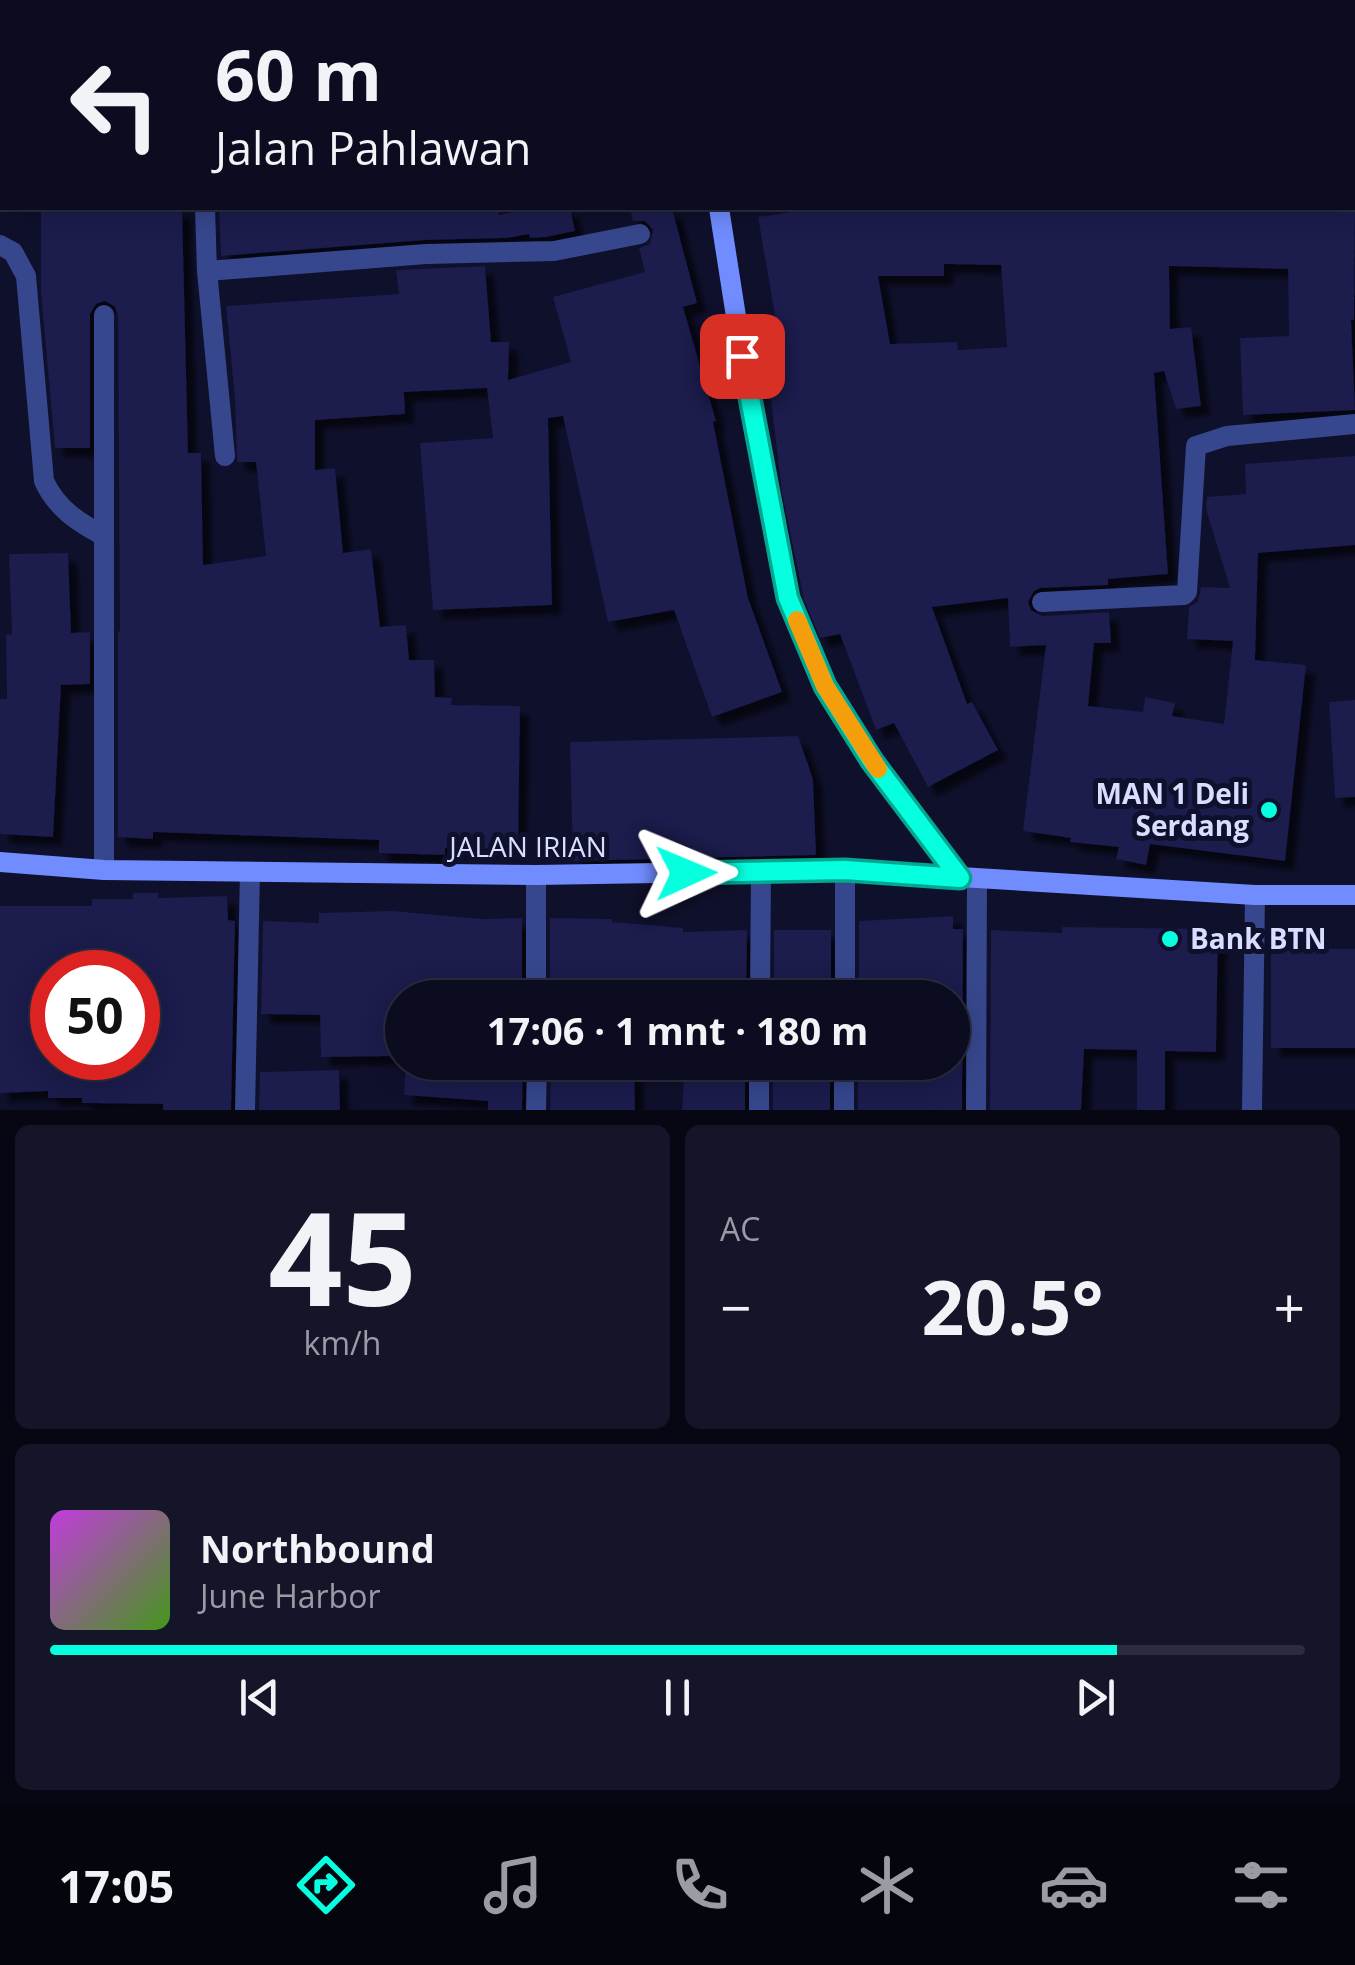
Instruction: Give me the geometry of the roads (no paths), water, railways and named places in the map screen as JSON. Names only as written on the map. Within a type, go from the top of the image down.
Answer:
[{"type":"main road","points":[[719,210],[748,393],[788,598],[825,686],[872,761],[969,879]]},
{"type":"main road","name":"JALAN IRIAN","points":[[0,862],[104,870],[536,875],[845,870],[1255,895],[1355,894]]},
{"type":"street","points":[[205,210],[225,456]]},
{"type":"street","points":[[207,271],[426,254],[554,251],[640,234]]},
{"type":"street","points":[[0,244],[13,252],[26,276],[44,480],[52,497],[74,520],[104,536]]},
{"type":"street","points":[[104,315],[104,870]]},
{"type":"street","points":[[1042,602],[1184,595],[1193,452],[1198,444],[1227,436],[1355,424]]},
{"type":"street","points":[[844,980],[845,870]]},
{"type":"street","points":[[244,1110],[250,872]]},
{"type":"street","points":[[760,980],[761,872]]},
{"type":"street","points":[[536,875],[536,980]]},
{"type":"street","points":[[969,879],[976,1110]]},
{"type":"street","points":[[1252,1110],[1255,895]]},
{"type":"street","points":[[536,1110],[537,1080]]},
{"type":"street","points":[[758,1110],[759,1080]]},
{"type":"street","points":[[844,1080],[844,1110]]},
{"type":"place","name":"MAN 1 Deli Serdang","points":[[1269,810]]},
{"type":"place","name":"Bank BTN","points":[[1170,939]]}]
